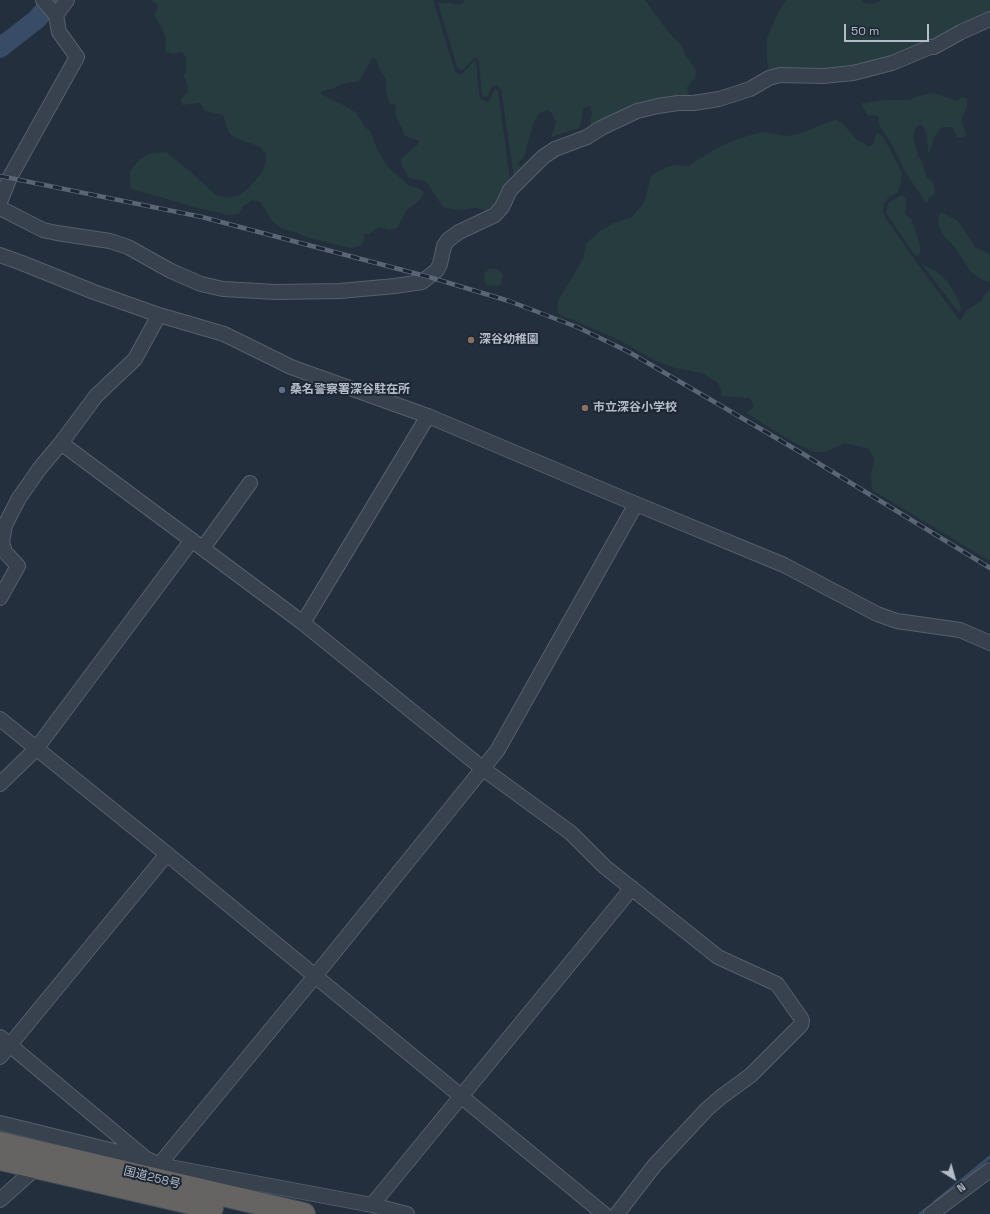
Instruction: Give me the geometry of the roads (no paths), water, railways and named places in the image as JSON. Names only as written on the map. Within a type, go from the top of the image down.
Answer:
[{"type":"highway","name":"国道258号","points":[[0,1143],[38,1159],[238,1214]]},
{"type":"highway","name":"国道258号","points":[[0,1159],[38,1159],[151,1167],[304,1214]]},
{"type":"street","points":[[0,202],[10,177],[77,57],[59,32],[56,15],[43,0]]},
{"type":"street","points":[[56,15],[67,0]]},
{"type":"street","points":[[0,208],[43,230],[110,241],[128,247],[172,271],[201,284],[223,288],[276,292],[340,291],[422,282],[437,270],[444,246],[448,240],[459,232],[495,215],[502,207],[510,190],[543,157],[555,149],[587,137],[601,128],[638,111],[678,103],[694,103],[719,99],[750,89],[770,78],[780,75],[823,76],[853,73],[886,65],[934,47],[961,32],[990,19]]},
{"type":"street","points":[[0,255],[94,292],[159,315],[224,334],[291,367],[428,416],[784,565],[877,614],[897,621],[960,630],[990,643]]},
{"type":"street","points":[[0,598],[18,566],[5,552],[2,542],[2,523],[40,468],[61,443],[96,396],[135,360],[159,315]]},
{"type":"street","points":[[303,623],[428,416]]},
{"type":"street","points":[[61,443],[303,623],[482,768],[571,833],[605,867],[718,957],[777,984],[801,1018],[801,1024],[751,1075],[707,1109],[654,1166],[616,1214]]},
{"type":"street","points":[[0,784],[36,749],[197,544],[250,483]]},
{"type":"street","points":[[151,1167],[315,976],[496,751],[636,504]]},
{"type":"street","points":[[0,719],[167,854],[604,1214]]},
{"type":"street","points":[[0,1057],[5,1041],[167,854]]},
{"type":"street","points":[[372,1205],[632,888]]},
{"type":"street","points":[[5,1041],[151,1167]]},
{"type":"street","points":[[0,1123],[151,1167],[372,1205],[407,1214]]},
{"type":"street","points":[[0,1200],[38,1159]]},
{"type":"street","points":[[931,1214],[990,1170]]},
{"type":"waterway","points":[[0,48],[37,19],[53,0]]},
{"type":"waterway","points":[[935,1202],[990,1157]]},
{"type":"waterway","points":[[920,1214],[927,1209]]},
{"type":"railway","points":[[0,176],[202,217],[429,277],[509,301],[577,327],[629,352],[800,452],[990,568]]},
{"type":"place","name":"深谷幼稚園","points":[[471,340]]},
{"type":"place","name":"桑名警察署深谷駐在所","points":[[282,390]]},
{"type":"place","name":"市立深谷小学校","points":[[585,408]]}]
